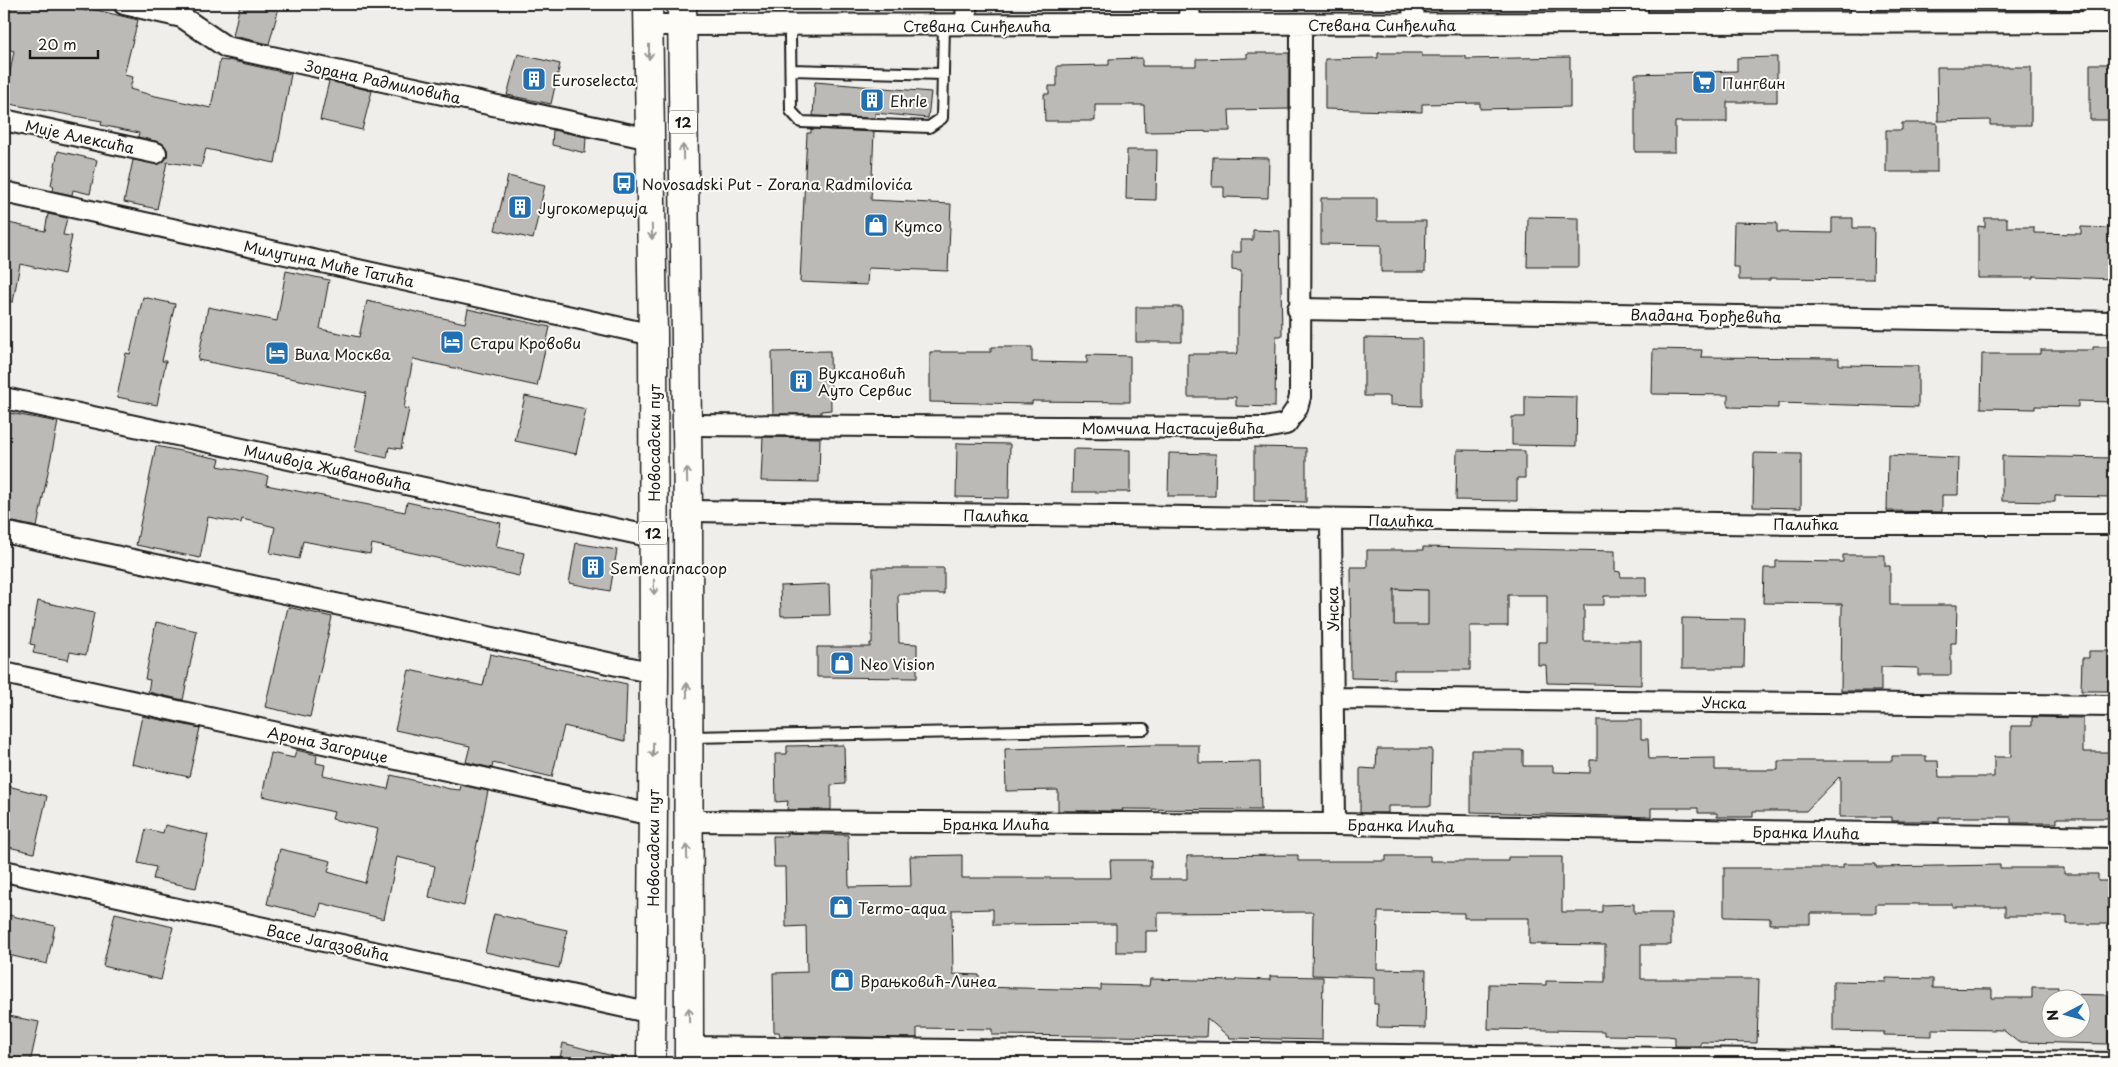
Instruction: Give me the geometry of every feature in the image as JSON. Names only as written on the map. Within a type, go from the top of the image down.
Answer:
[{"type":"main road","name":"Новосадски пут","points":[[648,14],[653,335],[654,673],[651,1063]]},
{"type":"main road","name":"12","points":[[682,14],[688,511],[687,821],[689,1055]]},
{"type":"street","name":"Зорана Радмиловића","points":[[124,4],[182,17],[226,47],[650,139]]},
{"type":"street","points":[[966,4],[967,24]]},
{"type":"street","points":[[1189,4],[1190,24]]},
{"type":"street","points":[[1413,4],[1414,24]]},
{"type":"street","name":"Стевана Синђелића","points":[[648,14],[682,14],[793,25],[1414,24],[1637,14],[1861,13],[2093,13],[2114,22]]},
{"type":"street","name":"Момчила Настасијевића","points":[[686,425],[1277,427],[1286,424],[1293,415],[1300,397],[1298,309],[1301,24]]},
{"type":"street","name":"Мије Алексића","points":[[4,120],[156,153]]},
{"type":"street","name":"Милутина Миће Татића","points":[[4,192],[653,335]]},
{"type":"street","name":"Владана Ђорђевића","points":[[1298,309],[2114,322]]},
{"type":"street","name":"Миливоја Живановића","points":[[4,398],[653,537]]},
{"type":"street","name":"Палићка","points":[[688,511],[1797,524],[2114,524]]},
{"type":"street","name":"Унска","points":[[1331,519],[1334,824]]},
{"type":"street","points":[[4,532],[654,673]]},
{"type":"street","name":"Арона Загорице","points":[[4,674],[652,815]]},
{"type":"street","name":"Унска","points":[[1334,698],[2114,706]]},
{"type":"street","name":"Бранка Илића","points":[[687,821],[1334,824],[2114,837]]},
{"type":"street","name":"Васе Јагазовића","points":[[4,871],[652,1013]]},
{"type":"street","points":[[689,1055],[2114,1063]]},
{"type":"lane","points":[[793,25],[790,70],[791,111],[801,122],[929,127],[942,118],[944,25]]},
{"type":"lane","points":[[790,70],[943,74]]},
{"type":"lane","points":[[687,737],[1144,729]]},
{"type":"shaded area","points":[[1351,589],[1428,590],[1454,625],[1394,654],[1394,611],[1351,610]]},
{"type":"building","points":[[4,4],[57,4],[87,11],[88,8],[138,20],[124,75],[133,77],[130,89],[151,95],[211,108],[220,60],[228,60],[291,74],[275,163],[206,149],[201,167],[167,162],[157,209],[124,202],[133,160],[160,164],[167,156],[167,149],[159,142],[138,137],[139,133],[101,125],[102,121],[4,103],[14,51],[4,48]]},
{"type":"building","points":[[240,4],[280,4],[269,44],[233,36]]},
{"type":"building","points":[[1247,53],[1289,53],[1289,109],[1229,110],[1230,131],[1145,132],[1144,105],[1095,105],[1095,121],[1045,121],[1044,94],[1049,94],[1049,86],[1057,86],[1057,66],[1109,65],[1109,59],[1142,58],[1142,66],[1196,66],[1196,59],[1247,58]]},
{"type":"building","points":[[1378,53],[1466,56],[1466,59],[1570,57],[1570,107],[1480,109],[1480,103],[1422,104],[1422,112],[1325,109],[1325,59],[1378,58]]},
{"type":"building","name":"Euroselecta","points":[[518,54],[560,64],[551,104],[507,95]]},
{"type":"building","points":[[1777,57],[1777,102],[1727,102],[1727,122],[1675,122],[1675,152],[1635,152],[1635,74],[1737,71],[1737,58]]},
{"type":"building","points":[[2090,64],[2114,64],[2114,120],[2090,120]]},
{"type":"building","points":[[1937,67],[2031,67],[2031,125],[1990,125],[1990,120],[1938,121]]},
{"type":"building","points":[[329,81],[372,91],[362,130],[320,120]]},
{"type":"building","name":"Ehrle","points":[[815,82],[931,92],[928,118],[875,113],[875,118],[813,116]]},
{"type":"building","points":[[1902,123],[1937,123],[1937,172],[1886,172],[1886,130],[1902,130]]},
{"type":"building","name":"Kymco","points":[[811,129],[874,132],[871,200],[951,204],[948,271],[868,268],[867,285],[800,282],[807,133],[811,133]]},
{"type":"building","points":[[553,130],[586,137],[585,153],[552,145]]},
{"type":"building","points":[[1127,150],[1157,150],[1156,200],[1126,199]]},
{"type":"building","points":[[58,151],[97,160],[90,194],[73,190],[72,195],[53,191],[54,186],[51,185]]},
{"type":"building","points":[[1213,157],[1269,158],[1268,198],[1224,197],[1224,187],[1212,187]]},
{"type":"building","name":"Југокомерција","points":[[508,176],[545,185],[533,239],[495,230]]},
{"type":"building","points":[[1321,198],[1377,198],[1377,221],[1426,221],[1425,272],[1381,272],[1381,245],[1321,244]]},
{"type":"building","points":[[48,214],[67,218],[63,235],[72,236],[64,274],[20,264],[13,302],[4,301],[4,222],[45,231]]},
{"type":"building","points":[[1528,217],[1579,218],[1579,267],[1527,267]]},
{"type":"building","points":[[1832,218],[1853,218],[1853,228],[1874,228],[1873,279],[1770,278],[1770,280],[1739,280],[1739,267],[1733,267],[1734,222],[1777,223],[1777,232],[1832,233]]},
{"type":"building","points":[[1985,218],[2007,218],[2007,227],[2034,227],[2034,233],[2081,234],[2081,227],[2114,228],[2114,279],[2033,276],[2033,278],[1978,278],[1978,226],[1985,227]]},
{"type":"building","points":[[1253,230],[1280,231],[1282,336],[1276,336],[1275,407],[1236,406],[1236,397],[1188,397],[1188,354],[1236,354],[1238,352],[1238,308],[1240,308],[1241,271],[1232,270],[1232,252],[1241,252],[1241,240],[1253,240]]},
{"type":"building","points":[[286,271],[329,280],[320,329],[359,337],[367,301],[465,323],[468,309],[550,327],[537,386],[413,359],[404,408],[409,409],[401,449],[389,447],[387,458],[355,451],[366,393],[198,360],[208,307],[277,321]]},
{"type":"building","points":[[143,297],[175,304],[162,361],[166,361],[157,405],[117,397],[126,353],[130,354]]},
{"type":"building","points":[[1136,307],[1182,307],[1182,342],[1136,342]]},
{"type":"building","points":[[1364,338],[1422,339],[1422,406],[1390,405],[1390,396],[1364,396]]},
{"type":"building","points":[[991,347],[1032,347],[1032,362],[1087,363],[1087,355],[1130,356],[1130,402],[1032,401],[1032,404],[930,402],[930,352],[991,352]]},
{"type":"building","points":[[2093,347],[2114,347],[2114,402],[2078,401],[2078,407],[2035,406],[2035,409],[1981,408],[1982,354],[2040,354],[2040,350],[2093,350]]},
{"type":"building","points":[[1653,349],[1702,350],[1701,357],[1839,358],[1839,365],[1918,366],[1918,407],[1778,403],[1778,408],[1728,407],[1728,395],[1652,394]]},
{"type":"building","name":"Вуксановић Ауто Сервис","points":[[830,351],[831,410],[821,411],[821,414],[773,414],[772,352]]},
{"type":"building","points":[[525,396],[586,409],[576,454],[515,441]]},
{"type":"building","points":[[1525,396],[1577,397],[1576,446],[1512,445],[1512,417],[1525,417]]},
{"type":"building","points":[[4,412],[58,422],[37,527],[4,520]]},
{"type":"building","points":[[763,437],[820,438],[819,482],[761,481]]},
{"type":"building","points":[[957,443],[1010,444],[1009,498],[956,497]]},
{"type":"building","points":[[156,446],[220,459],[218,466],[268,476],[266,485],[405,512],[407,502],[501,523],[496,547],[524,553],[519,576],[372,544],[370,554],[303,541],[299,559],[270,553],[275,527],[242,519],[241,523],[208,517],[200,558],[136,545]]},
{"type":"building","points":[[1254,447],[1306,448],[1306,502],[1254,501]]},
{"type":"building","points":[[1073,449],[1130,450],[1130,492],[1072,492]]},
{"type":"building","points":[[1457,450],[1525,451],[1525,478],[1517,478],[1517,501],[1456,500]]},
{"type":"building","points":[[1169,453],[1216,454],[1215,496],[1168,496]]},
{"type":"building","points":[[1754,453],[1801,454],[1801,508],[1753,507]]},
{"type":"building","points":[[1888,455],[1959,458],[1958,495],[1942,495],[1942,512],[1887,511]]},
{"type":"building","points":[[2002,456],[2112,458],[2112,497],[2055,496],[2055,502],[2002,501]]},
{"type":"building","name":"Semenarnacoop","points":[[576,543],[617,550],[610,591],[569,583]]},
{"type":"building","points":[[1423,547],[1615,551],[1615,571],[1620,572],[1621,577],[1646,577],[1646,596],[1604,596],[1604,605],[1584,605],[1584,641],[1641,641],[1641,685],[1547,683],[1546,665],[1538,665],[1538,642],[1547,642],[1547,595],[1508,595],[1508,626],[1470,626],[1470,670],[1394,670],[1394,679],[1351,678],[1350,567],[1367,567],[1367,550],[1423,550]],"holes":[[[1394,589],[1428,590],[1428,625],[1394,625]]]},
{"type":"building","points":[[1843,555],[1885,555],[1885,566],[1890,566],[1890,605],[1957,605],[1956,643],[1951,643],[1951,675],[1918,675],[1918,668],[1881,667],[1881,691],[1841,691],[1842,604],[1763,603],[1764,568],[1776,568],[1776,561],[1843,562]]},
{"type":"building","points":[[873,568],[944,568],[944,594],[898,594],[899,643],[917,644],[917,678],[817,677],[817,647],[870,647],[870,643],[872,643]]},
{"type":"building","points":[[829,584],[830,615],[781,616],[780,586]]},
{"type":"building","points":[[38,601],[94,613],[86,655],[70,652],[68,660],[33,653],[35,645],[30,644]]},
{"type":"building","points":[[288,607],[332,617],[310,717],[265,707]]},
{"type":"building","points":[[1682,618],[1745,619],[1744,668],[1682,668]]},
{"type":"building","points":[[156,622],[197,631],[183,700],[148,692],[150,680],[145,679]]},
{"type":"building","points":[[2089,651],[2114,651],[2114,691],[2081,691],[2082,658],[2089,658]]},
{"type":"building","points":[[490,654],[627,684],[625,741],[564,726],[552,777],[493,763],[492,768],[466,762],[470,746],[395,730],[409,670],[483,686]]},
{"type":"building","points":[[142,716],[200,728],[189,777],[132,764]]},
{"type":"building","points":[[2032,717],[2083,718],[2083,752],[2114,752],[2114,818],[2057,818],[2057,823],[2011,823],[2011,817],[1939,817],[1939,821],[1892,821],[1892,817],[1840,817],[1840,776],[1806,811],[1753,811],[1753,817],[1717,817],[1717,813],[1698,813],[1698,808],[1651,808],[1651,817],[1471,812],[1471,750],[1523,750],[1523,766],[1553,766],[1553,772],[1590,773],[1590,760],[1597,760],[1597,720],[1641,720],[1641,739],[1648,739],[1649,759],[1715,758],[1715,770],[1778,770],[1778,761],[1892,761],[1892,756],[1926,756],[1926,761],[1938,761],[1939,777],[1994,777],[1994,757],[2011,757],[2011,726],[2032,726]]},
{"type":"building","points":[[844,745],[845,784],[831,785],[831,810],[787,810],[788,801],[776,802],[775,754],[787,754],[787,746]]},
{"type":"building","points":[[1199,745],[1199,763],[1260,762],[1261,810],[1122,809],[1123,811],[1058,811],[1058,790],[1006,791],[1005,749]]},
{"type":"building","points":[[1377,749],[1432,749],[1431,806],[1388,806],[1388,813],[1360,813],[1360,768],[1376,769]]},
{"type":"building","points":[[296,750],[317,755],[316,763],[325,765],[323,775],[388,789],[391,775],[450,789],[460,790],[461,785],[488,791],[464,906],[429,897],[435,866],[397,857],[384,919],[321,903],[318,916],[267,904],[280,849],[331,861],[328,872],[365,883],[378,829],[332,819],[334,812],[262,796],[271,753],[294,758]]},
{"type":"building","points":[[4,785],[47,796],[34,853],[4,846]]},
{"type":"building","points":[[165,825],[208,835],[196,888],[153,879],[156,867],[138,863],[146,829],[163,833]]},
{"type":"building","points":[[787,833],[848,835],[849,887],[911,886],[910,856],[962,855],[962,878],[1111,878],[1110,860],[1151,860],[1151,879],[1187,879],[1187,856],[1298,855],[1298,861],[1386,861],[1386,856],[1430,856],[1430,861],[1508,861],[1508,857],[1562,857],[1562,912],[1602,912],[1602,905],[1634,904],[1634,913],[1671,913],[1671,945],[1641,945],[1641,979],[1759,979],[1757,1043],[1701,1042],[1701,1046],[1675,1046],[1675,1037],[1668,1036],[1604,1035],[1604,1031],[1488,1029],[1489,984],[1546,985],[1546,981],[1605,982],[1605,945],[1529,944],[1529,918],[1464,918],[1464,913],[1378,912],[1377,969],[1426,970],[1425,1028],[1377,1027],[1378,1004],[1374,1004],[1374,977],[1312,975],[1313,912],[1158,913],[1158,931],[1146,931],[1146,952],[1116,952],[1116,924],[993,925],[993,909],[952,910],[953,974],[979,975],[979,987],[1101,990],[1101,985],[1149,986],[1150,979],[1236,981],[1236,979],[1270,980],[1270,976],[1323,977],[1322,1040],[1230,1038],[1207,1018],[1206,1037],[992,1035],[992,1029],[917,1028],[917,1038],[780,1036],[779,1032],[774,1032],[773,973],[807,972],[806,926],[786,927],[785,867],[774,867],[773,836],[787,836]]},
{"type":"building","points":[[1843,864],[1876,864],[1876,867],[2000,865],[2000,868],[2064,868],[2064,874],[2098,874],[2098,881],[2108,881],[2108,903],[2114,903],[2114,924],[2067,924],[2067,916],[2005,916],[2005,907],[1952,907],[1952,904],[1876,904],[1876,913],[1810,913],[1810,924],[1770,924],[1770,918],[1724,917],[1724,868],[1843,868]]},
{"type":"building","points":[[115,913],[173,927],[161,980],[103,966]]},
{"type":"building","points":[[4,914],[55,926],[47,964],[4,954]]},
{"type":"building","points":[[494,914],[567,930],[559,968],[485,952]]},
{"type":"building","points":[[1886,978],[1933,979],[1933,988],[1992,989],[1992,998],[2032,998],[2032,987],[2058,987],[2058,990],[2040,990],[2040,1040],[2090,1040],[2090,995],[2108,995],[2108,1044],[2018,1042],[2003,1030],[1932,1029],[1932,1036],[1884,1035],[1884,1032],[1833,1031],[1833,981],[1886,982]]},
{"type":"building","points":[[4,1015],[39,1022],[30,1063],[4,1063]]},
{"type":"building","points":[[563,1043],[616,1057],[615,1063],[559,1063]]},
{"type":"building","points":[[780,1060],[918,1061],[918,1063],[780,1063]]},
{"type":"place","name":"Euroselecta","points":[[534,79]]},
{"type":"place","name":"Пингвин","points":[[1704,82]]},
{"type":"place","name":"Ehrle","points":[[872,100]]},
{"type":"place","name":"Novosadski Put - Zorana Radmilovića","points":[[624,183]]},
{"type":"place","name":"Југокомерција","points":[[520,207]]},
{"type":"place","name":"Kymco","points":[[876,225]]},
{"type":"place","name":"Стари Кровови","points":[[452,342]]},
{"type":"place","name":"Вила Москва","points":[[277,353]]},
{"type":"place","name":"Вуксановић Ауто Сервис","points":[[801,381]]},
{"type":"place","name":"Semenarnacoop","points":[[593,567]]},
{"type":"place","name":"Neo Vision","points":[[842,663]]},
{"type":"place","name":"Termo-aqua","points":[[841,907]]},
{"type":"place","name":"Врањковић-Линеа","points":[[842,980]]}]
